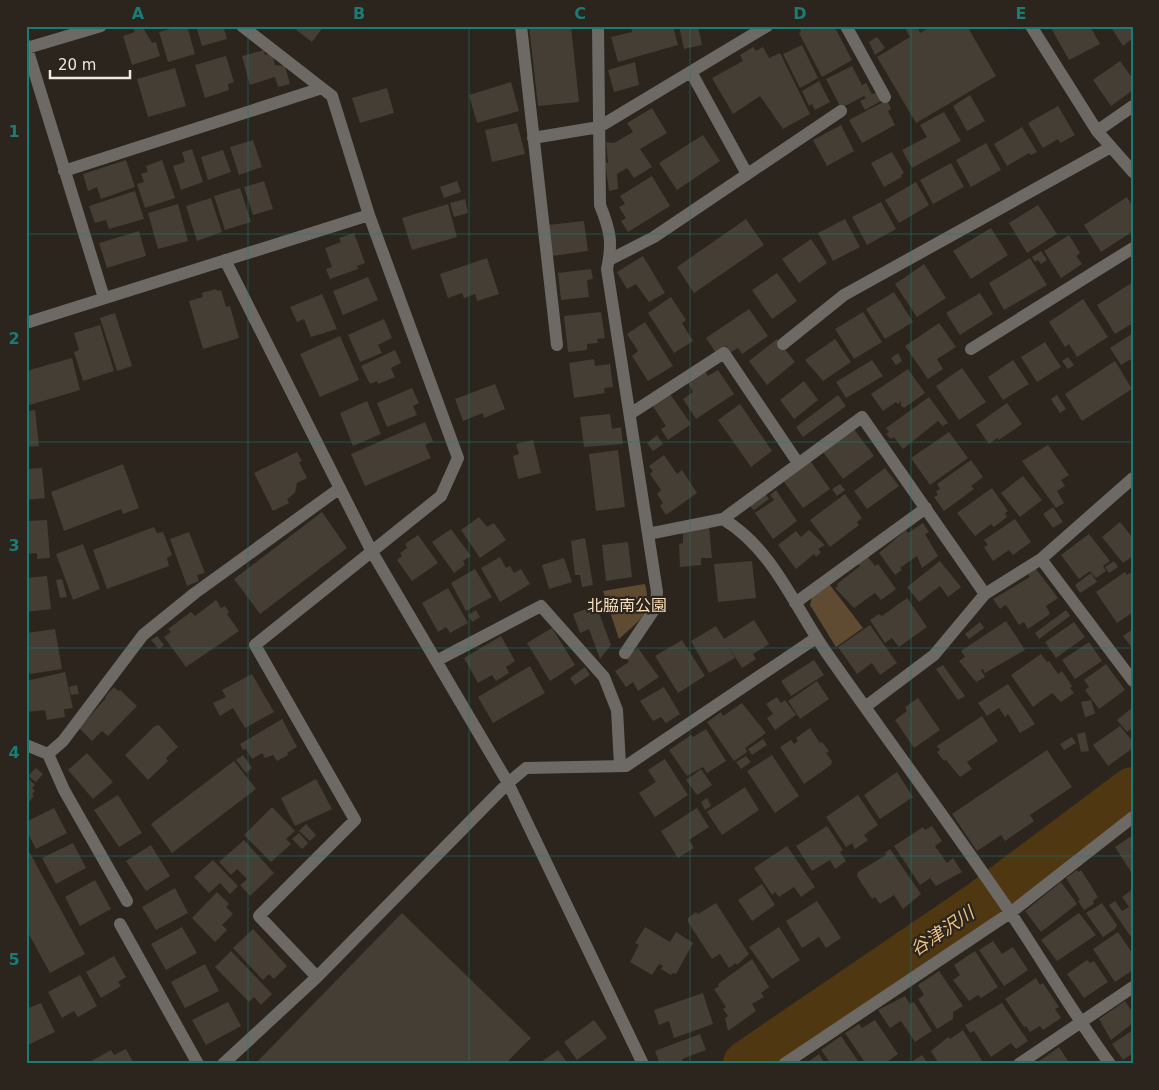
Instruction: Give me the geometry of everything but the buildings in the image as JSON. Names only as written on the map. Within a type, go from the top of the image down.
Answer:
[{"type":"street","points":[[101,26],[27,47],[104,298]]},
{"type":"street","points":[[242,26],[332,96],[369,215],[458,458],[441,496],[256,645],[354,820],[259,916],[317,977]]},
{"type":"street","points":[[521,26],[557,345]]},
{"type":"street","points":[[598,26],[600,205],[610,230],[612,246],[607,269],[658,592],[656,607],[624,653]]},
{"type":"street","points":[[533,138],[599,127],[767,26]]},
{"type":"street","points":[[846,26],[885,97]]},
{"type":"street","points":[[1031,26],[1097,131],[1133,172]]},
{"type":"street","points":[[691,72],[747,174]]},
{"type":"street","points":[[64,171],[322,88]]},
{"type":"street","points":[[1097,131],[1133,106]]},
{"type":"street","points":[[609,260],[654,237],[841,111]]},
{"type":"street","points":[[783,344],[844,295],[1111,147]]},
{"type":"street","points":[[26,323],[369,215]]},
{"type":"street","points":[[971,349],[1133,248]]},
{"type":"street","points":[[225,260],[372,552],[508,783],[643,1064]]},
{"type":"street","points":[[630,414],[724,353],[798,463]]},
{"type":"street","points":[[648,534],[723,519],[862,417],[985,594]]},
{"type":"street","points":[[865,707],[934,656],[985,594],[1041,559],[1133,478]]},
{"type":"street","points":[[48,754],[64,741],[143,635],[195,593],[340,488]]},
{"type":"street","points":[[795,602],[926,508]]},
{"type":"street","points":[[723,519],[738,528],[765,555],[816,638],[1010,913],[1080,1023],[1110,1064]]},
{"type":"street","points":[[1041,559],[1133,680]]},
{"type":"street","points":[[436,660],[540,606],[604,678],[617,710],[620,765]]},
{"type":"street","points":[[223,1064],[317,977],[508,783],[526,768],[626,766],[816,638]]},
{"type":"street","points":[[26,745],[48,754],[64,790],[127,901]]},
{"type":"street","points":[[784,1064],[1010,913],[1133,817]]},
{"type":"street","points":[[120,924],[198,1064]]},
{"type":"street","points":[[1019,1064],[1133,987]]},
{"type":"green space","name":"北脇南公園","points":[[645,584],[647,594],[646,610],[639,621],[619,639],[603,591]]},
{"type":"green space","points":[[830,585],[863,628],[836,647],[810,605],[812,597]]},
{"type":"waterway","name":"谷津沢川","points":[[747,1064],[982,904],[1133,791]]}]
